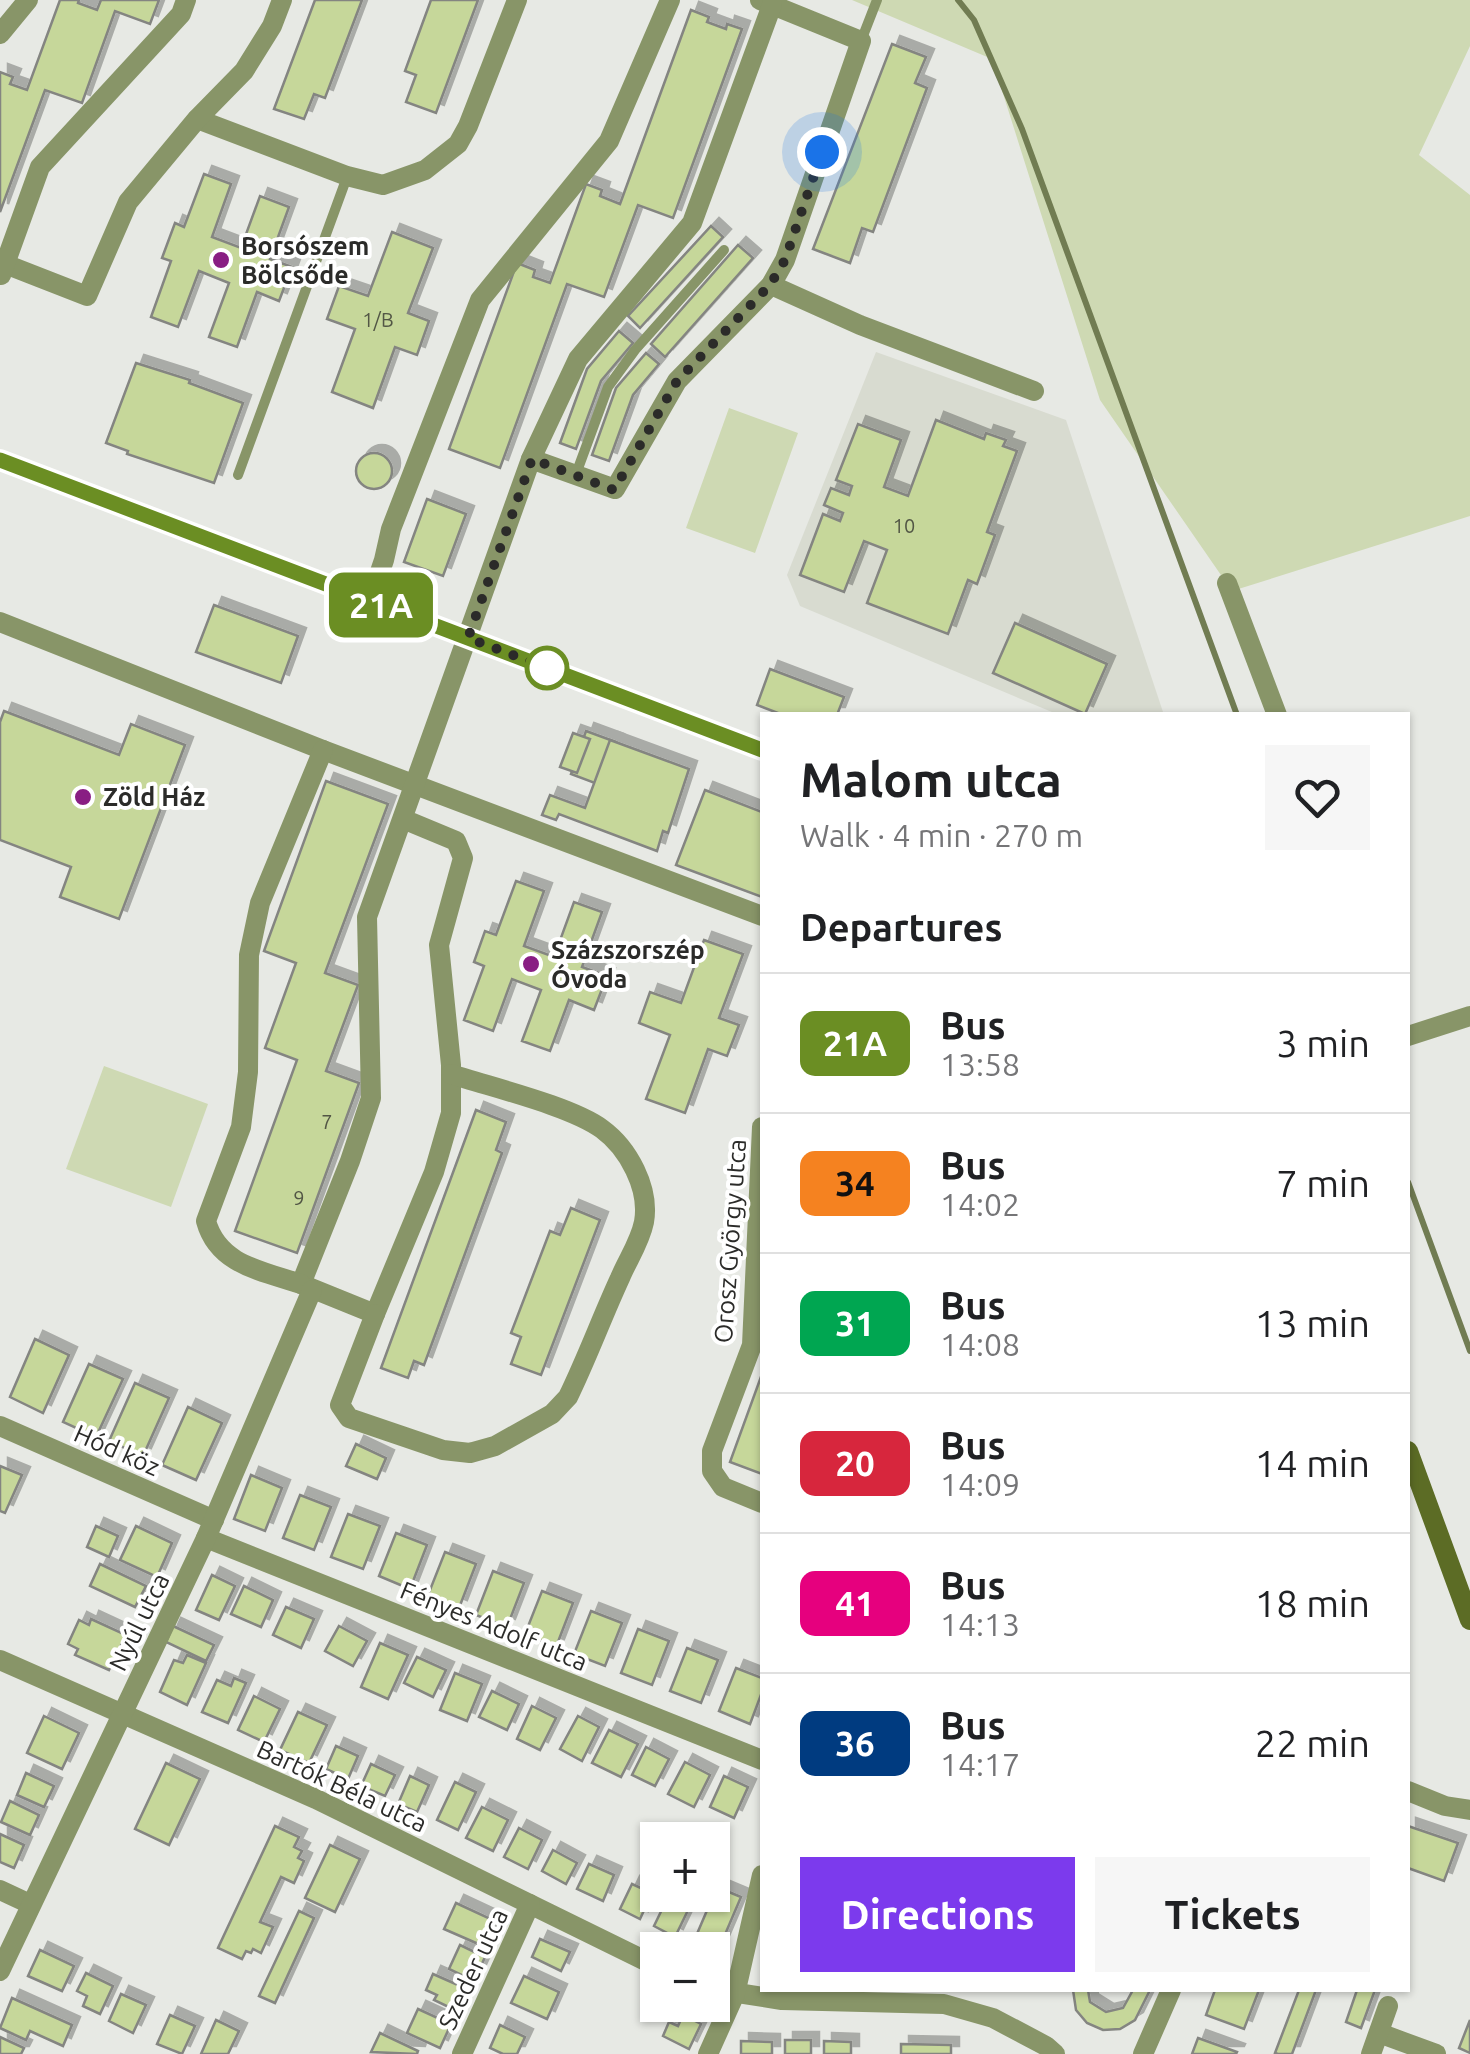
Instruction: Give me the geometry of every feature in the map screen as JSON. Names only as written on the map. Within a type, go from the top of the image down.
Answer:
[{"type":"street","points":[[0,34],[28,0]]},
{"type":"street","points":[[186,0],[181,14],[40,167],[2,271],[87,296],[128,202],[244,71],[272,26],[282,0]]},
{"type":"street","points":[[198,119],[347,176],[383,185],[425,170],[458,144],[468,126],[516,0]]},
{"type":"street","points":[[370,601],[391,529],[480,300],[608,141],[670,0]]},
{"type":"street","points":[[532,459],[614,490],[677,381],[770,285],[785,260],[860,41],[766,2]]},
{"type":"street","name":"Nyúl utca","points":[[0,1971],[210,1529],[306,1287],[371,1098],[367,917],[532,459],[578,359],[692,223],[766,2]]},
{"type":"street","points":[[770,285],[1034,391]]},
{"type":"street","points":[[0,460],[760,749]]},
{"type":"street","points":[[1227,582],[1275,712]]},
{"type":"street","points":[[0,622],[323,750],[760,915]]},
{"type":"street","points":[[323,750],[260,903],[249,955],[248,1072],[242,1127],[206,1221],[218,1249],[234,1261],[375,1314]]},
{"type":"street","points":[[403,820],[456,841],[463,858],[439,945],[451,1074],[450,1113],[434,1172],[340,1405],[358,1424],[443,1450],[470,1453],[495,1446],[552,1414],[568,1397],[645,1220],[643,1190],[631,1162],[618,1142],[599,1127],[572,1114],[451,1074]]},
{"type":"street","points":[[1410,1035],[1470,1016]]},
{"type":"street","name":"Orosz György utca","points":[[760,1170],[752,1345],[712,1451],[712,1471],[723,1487],[760,1502]]},
{"type":"street","name":"Hód köz","points":[[0,1426],[210,1529]]},
{"type":"street","points":[[1410,1455],[1470,1620]]},
{"type":"street","name":"Fényes Adolf utca","points":[[210,1529],[760,1759]]},
{"type":"street","name":"Bartók Béla utca","points":[[0,1660],[316,1799],[640,1958]]},
{"type":"street","points":[[1410,1792],[1445,1806],[1470,1810]]},
{"type":"street","points":[[708,2054],[736,1994],[760,1884]]},
{"type":"street","points":[[0,1890],[30,1904]]},
{"type":"street","name":"Szeder utca","points":[[462,2054],[530,1904]]},
{"type":"street","points":[[1143,2054],[1170,1992]]},
{"type":"street","points":[[730,1993],[782,2000],[944,2004],[993,2018],[1055,2054]]},
{"type":"street","points":[[1370,2054],[1388,2006]]},
{"type":"street","points":[[1378,2032],[1436,2054]]},
{"type":"lane","points":[[860,41],[877,0]]},
{"type":"lane","points":[[238,475],[347,176]]},
{"type":"lane","points":[[576,476],[608,388],[636,350],[724,250]]},
{"type":"shaded area","points":[[876,352],[1066,420],[1163,712],[1052,712],[800,606],[787,575]]},
{"type":"green space","points":[[852,0],[1470,0],[1470,46],[1419,155],[1470,195],[1470,516],[1232,591],[1100,400],[992,59]]},
{"type":"green space","points":[[729,408],[798,433],[755,553],[686,528]]},
{"type":"green space","points":[[104,1066],[208,1104],[171,1207],[66,1169]]},
{"type":"building","points":[[60,0],[79,0],[78,3],[97,10],[101,0],[159,0],[150,24],[115,11],[82,103],[45,90],[0,212],[0,72],[13,77],[10,84],[27,90]]},
{"type":"building","points":[[315,0],[362,0],[325,98],[314,94],[304,119],[274,109]]},
{"type":"building","points":[[431,0],[478,0],[436,113],[406,102],[416,75],[405,71]]},
{"type":"building","points":[[691,10],[709,17],[707,22],[726,29],[727,24],[742,29],[673,218],[638,205],[604,297],[567,284],[500,468],[449,449],[517,263],[535,270],[533,277],[550,283],[586,184],[602,190],[600,196],[620,204]]},
{"type":"building","points":[[892,44],[926,57],[915,83],[927,88],[873,232],[862,228],[850,263],[813,249]]},
{"type":"building","name":"Borsószem Bölcsőde","points":[[204,174],[231,184],[212,237],[241,248],[260,196],[289,207],[270,259],[292,267],[279,301],[257,292],[237,347],[209,337],[229,283],[199,271],[178,327],[151,317],[171,261],[162,258],[175,223],[184,227]]},
{"type":"building","points":[[711,226],[723,237],[640,328],[628,316]]},
{"type":"building","points":[[392,232],[433,248],[408,313],[429,321],[417,355],[395,347],[373,408],[332,392],[355,329],[327,319],[339,286],[368,296]]},
{"type":"building","points":[[738,245],[753,258],[665,357],[651,344]]},
{"type":"building","points":[[619,331],[633,343],[601,381],[576,449],[560,443],[587,369]]},
{"type":"building","points":[[646,353],[659,364],[633,395],[609,461],[592,455],[616,388]]},
{"type":"building","points":[[136,363],[243,403],[214,483],[127,454],[128,451],[106,443]]},
{"type":"building","points":[[936,420],[984,439],[986,433],[1006,440],[1003,446],[1017,451],[987,532],[995,535],[977,584],[968,580],[948,634],[867,603],[887,550],[864,541],[844,592],[800,575],[823,514],[840,521],[843,513],[824,505],[831,488],[849,495],[852,486],[836,480],[858,424],[901,440],[884,487],[908,496]]},
{"type":"building","points":[[374,453],[387,458],[392,471],[387,484],[374,489],[361,484],[356,471],[361,458]]},
{"type":"building","points":[[427,499],[466,514],[443,576],[404,562]]},
{"type":"building","points":[[214,605],[298,636],[281,683],[196,652]]},
{"type":"building","points":[[1015,623],[1107,664],[1086,712],[993,673]]},
{"type":"building","points":[[770,669],[844,697],[838,712],[775,712],[757,705]]},
{"type":"building","name":"Zöld Ház","points":[[4,711],[119,755],[131,724],[185,745],[119,919],[60,897],[71,867],[0,840],[0,722]]},
{"type":"building","points":[[586,731],[616,742],[600,785],[571,774]]},
{"type":"building","points":[[573,733],[590,739],[577,773],[560,767]]},
{"type":"building","points":[[610,740],[689,769],[668,833],[663,831],[657,851],[559,814],[556,820],[542,815],[550,795],[585,808]]},
{"type":"building","points":[[326,781],[388,804],[325,973],[358,985],[326,1071],[359,1083],[297,1253],[235,1231],[297,1060],[265,1048],[296,963],[264,951]]},
{"type":"building","points":[[705,790],[760,811],[760,896],[676,865]]},
{"type":"building","name":"Százszorszép Óvoda","points":[[516,881],[544,891],[524,946],[554,957],[574,902],[602,912],[582,967],[607,976],[594,1010],[569,1000],[550,1051],[522,1041],[541,990],[512,979],[493,1031],[464,1020],[484,966],[474,962],[485,931],[496,935]]},
{"type":"building","points":[[704,940],[743,954],[719,1018],[739,1025],[727,1056],[708,1049],[685,1113],[646,1099],[670,1035],[639,1023],[650,992],[681,1003]]},
{"type":"building","points":[[476,1110],[506,1122],[496,1150],[502,1153],[424,1365],[414,1361],[408,1378],[381,1368]]},
{"type":"building","points":[[571,1208],[600,1220],[541,1375],[511,1364],[521,1337],[511,1333],[550,1231],[560,1235]]},
{"type":"building","points":[[35,1339],[69,1355],[43,1413],[10,1397]]},
{"type":"building","points":[[89,1364],[123,1379],[96,1437],[63,1422]]},
{"type":"building","points":[[760,1380],[760,1473],[730,1462]]},
{"type":"building","points":[[135,1383],[169,1398],[143,1456],[109,1441]]},
{"type":"building","points":[[188,1407],[222,1423],[196,1480],[162,1465]]},
{"type":"building","points":[[356,1444],[386,1458],[377,1479],[346,1466]]},
{"type":"building","points":[[0,1466],[22,1475],[5,1513],[0,1511]]},
{"type":"building","points":[[251,1475],[282,1488],[265,1531],[234,1519]]},
{"type":"building","points":[[300,1495],[331,1507],[314,1550],[283,1538]]},
{"type":"building","points":[[348,1514],[380,1526],[363,1569],[331,1557]]},
{"type":"building","points":[[96,1526],[118,1536],[109,1557],[87,1547]]},
{"type":"building","points":[[136,1526],[172,1543],[157,1577],[120,1560]]},
{"type":"building","points":[[396,1533],[427,1545],[410,1589],[379,1576]]},
{"type":"building","points":[[445,1552],[476,1564],[459,1608],[428,1595]]},
{"type":"building","points":[[100,1564],[146,1586],[135,1607],[90,1586]]},
{"type":"building","points":[[493,1571],[524,1583],[507,1627],[476,1615]]},
{"type":"building","points":[[212,1575],[235,1586],[219,1620],[196,1610]]},
{"type":"building","points":[[244,1586],[273,1600],[261,1627],[231,1614]]},
{"type":"building","points":[[542,1591],[573,1603],[556,1647],[525,1634]]},
{"type":"building","points":[[286,1607],[314,1619],[301,1648],[273,1635]]},
{"type":"building","points":[[591,1611],[622,1623],[605,1666],[574,1654]]},
{"type":"building","points":[[91,1619],[126,1635],[109,1670],[75,1655],[78,1649],[68,1644],[79,1620],[89,1625]]},
{"type":"building","points":[[173,1626],[214,1645],[206,1661],[166,1642]]},
{"type":"building","points":[[339,1626],[367,1641],[353,1666],[325,1651]]},
{"type":"building","points":[[638,1629],[669,1641],[652,1685],[621,1673]]},
{"type":"building","points":[[380,1643],[408,1655],[388,1699],[361,1687]]},
{"type":"building","points":[[687,1648],[718,1660],[701,1703],[670,1691]]},
{"type":"building","points":[[187,1655],[206,1663],[187,1705],[160,1692],[174,1660],[183,1663]]},
{"type":"building","points":[[417,1657],[446,1670],[433,1697],[404,1683]]},
{"type":"building","points":[[736,1668],[760,1677],[760,1697],[750,1724],[719,1711]]},
{"type":"building","points":[[455,1673],[482,1684],[467,1721],[440,1710]]},
{"type":"building","points":[[234,1678],[246,1683],[228,1723],[202,1712],[217,1680],[231,1686]]},
{"type":"building","points":[[492,1691],[519,1704],[507,1730],[479,1717]]},
{"type":"building","points":[[254,1696],[280,1709],[264,1742],[238,1730]]},
{"type":"building","points":[[532,1706],[556,1718],[540,1750],[517,1739]]},
{"type":"building","points":[[298,1712],[327,1725],[309,1763],[280,1750]]},
{"type":"building","points":[[44,1716],[79,1733],[62,1769],[27,1753]]},
{"type":"building","points":[[578,1716],[599,1727],[582,1761],[560,1749]]},
{"type":"building","points":[[609,1730],[638,1744],[621,1777],[592,1763]]},
{"type":"building","points":[[336,1746],[358,1756],[348,1779],[326,1769]]},
{"type":"building","points":[[646,1747],[669,1759],[655,1786],[632,1775]]},
{"type":"building","points":[[685,1762],[710,1775],[694,1807],[668,1794]]},
{"type":"building","points":[[166,1763],[200,1779],[169,1845],[135,1829]]},
{"type":"building","points":[[371,1764],[395,1775],[385,1796],[361,1786]]},
{"type":"building","points":[[26,1773],[54,1786],[44,1807],[17,1795]]},
{"type":"building","points":[[410,1776],[429,1785],[417,1812],[398,1804]]},
{"type":"building","points":[[724,1776],[748,1787],[734,1818],[710,1807]]},
{"type":"building","points":[[455,1782],[476,1792],[458,1830],[437,1820]]},
{"type":"building","points":[[10,1801],[39,1815],[30,1835],[1,1822]]},
{"type":"building","points":[[482,1807],[508,1820],[493,1851],[466,1838]]},
{"type":"building","points":[[275,1826],[299,1837],[294,1847],[302,1851],[298,1858],[304,1861],[294,1883],[281,1877],[260,1922],[273,1927],[261,1953],[246,1951],[242,1959],[218,1948]]},
{"type":"building","points":[[1410,1827],[1458,1843],[1444,1881],[1410,1869]]},
{"type":"building","points":[[519,1828],[542,1840],[528,1869],[504,1857]]},
{"type":"building","points":[[0,1834],[24,1845],[14,1868],[0,1862]]},
{"type":"building","points":[[330,1845],[360,1859],[335,1912],[305,1898]]},
{"type":"building","points":[[553,1850],[577,1863],[566,1884],[542,1871]]},
{"type":"building","points":[[589,1864],[614,1875],[603,1901],[577,1889]]},
{"type":"building","points":[[632,1884],[640,1888],[640,1912],[643,1912],[640,1919],[620,1909]]},
{"type":"building","points":[[730,1892],[741,1897],[726,1932],[698,1932],[706,1912],[730,1912]]},
{"type":"building","points":[[456,1903],[495,1921],[483,1946],[444,1929]]},
{"type":"building","points":[[299,1911],[314,1918],[275,2003],[259,1996]]},
{"type":"building","points":[[661,1912],[687,1912],[677,1932],[654,1926]]},
{"type":"building","points":[[540,1939],[570,1952],[561,1971],[532,1957]]},
{"type":"building","points":[[460,1945],[485,1957],[474,1981],[449,1969]]},
{"type":"building","points":[[40,1950],[74,1966],[62,1991],[28,1976]]},
{"type":"building","points":[[86,1973],[113,1986],[100,2014],[83,2006],[87,1996],[77,1991]]},
{"type":"building","points":[[433,1974],[467,1989],[457,2011],[434,2000],[437,1995],[426,1990]]},
{"type":"building","points":[[524,1976],[559,1992],[547,2019],[511,2003]]},
{"type":"building","points":[[1073,1992],[1088,1992],[1090,2002],[1106,2012],[1123,2008],[1132,1992],[1149,1992],[1135,2020],[1120,2029],[1103,2030],[1087,2023],[1076,2010]]},
{"type":"building","points":[[1214,1992],[1258,1992],[1244,2029],[1206,2015]]},
{"type":"building","points":[[1298,1992],[1315,1992],[1292,2054],[1275,2053]]},
{"type":"building","points":[[1356,1992],[1374,1992],[1361,2028],[1346,2022]]},
{"type":"building","points":[[121,1994],[146,2005],[133,2033],[109,2021]]},
{"type":"building","points":[[12,1998],[72,2025],[63,2046],[30,2031],[26,2040],[0,2028]]},
{"type":"building","points":[[418,2009],[451,2024],[440,2048],[407,2033]]},
{"type":"building","points":[[170,2015],[195,2026],[182,2054],[157,2044]]},
{"type":"building","points":[[216,2020],[239,2031],[228,2054],[201,2054]]},
{"type":"building","points":[[1470,2020],[1470,2053],[1459,2048]]},
{"type":"building","points":[[669,2022],[678,2026],[680,2022],[701,2024],[689,2049],[663,2036]]},
{"type":"building","points":[[500,2025],[525,2037],[517,2054],[503,2054],[490,2048]]},
{"type":"building","points":[[380,2033],[418,2051],[417,2054],[371,2052]]},
{"type":"building","points":[[0,2037],[24,2048],[21,2054],[0,2054]]},
{"type":"building","points":[[1198,2038],[1237,2052],[1192,2054]]},
{"type":"building","points":[[785,2040],[811,2040],[811,2054],[785,2054]]},
{"type":"building","points":[[741,2041],[772,2042],[772,2054],[741,2054]]},
{"type":"building","points":[[824,2041],[851,2042],[851,2054],[824,2054]]},
{"type":"building","points":[[901,2044],[951,2045],[951,2054],[901,2054]]},
{"type":"waterway","points":[[958,0],[974,20],[1022,129],[1236,712]]},
{"type":"waterway","points":[[1410,1187],[1470,1351]]},
{"type":"bus line","name":"21A","points":[[0,460],[760,749]]},
{"type":"place","name":"Borsószem Bölcsőde","points":[[221,260]]},
{"type":"place","name":"Zöld Ház","points":[[83,797]]},
{"type":"place","name":"Százszorszép Óvoda","points":[[531,964]]},
{"type":"route","points":[[547,668],[468,638],[532,459],[614,490],[677,381],[770,285],[785,260],[822,152]]}]
